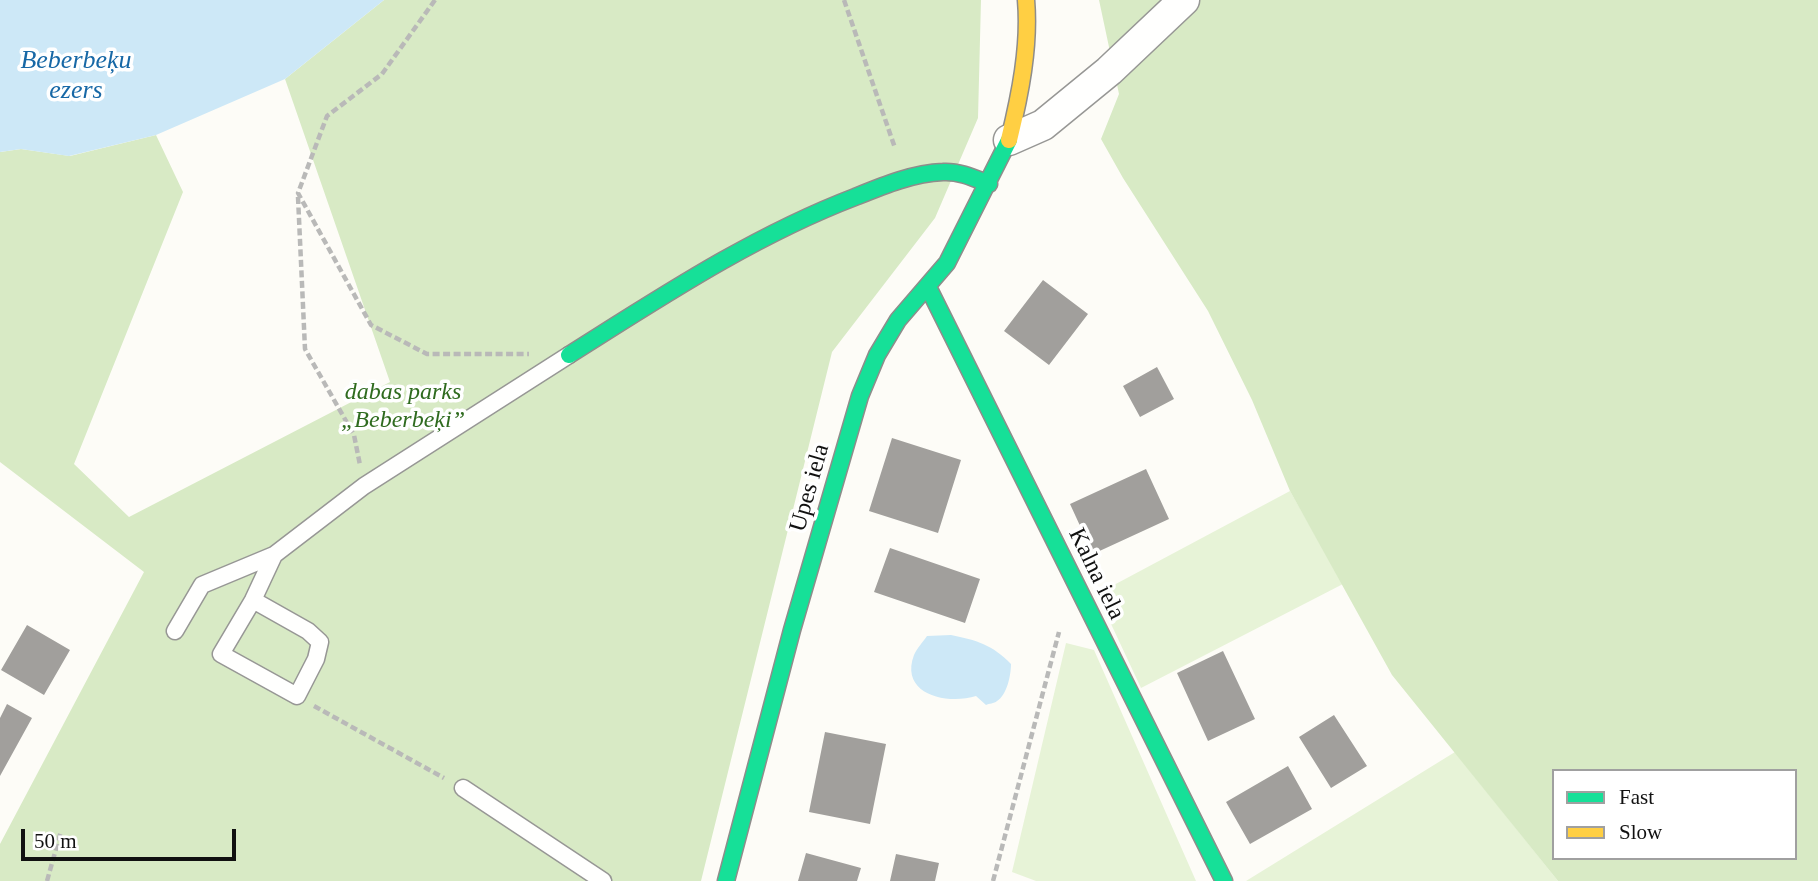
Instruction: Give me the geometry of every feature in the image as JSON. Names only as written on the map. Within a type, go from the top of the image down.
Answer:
[{"type":"street","name":"Upes iela","points":[[726,881],[792,630],[860,396],[877,355],[898,320],[947,263],[1009,140],[1016,112],[1028,25],[1026,0]]},
{"type":"street","points":[[1009,140],[1043,125],[1109,71],[1184,0]]},
{"type":"street","points":[[569,355],[720,261],[836,203],[906,179],[945,171],[989,184]]},
{"type":"street","name":"Kalna iela","points":[[928,287],[1224,881]]},
{"type":"lane","points":[[175,631],[202,585],[274,555],[364,486],[569,355]]},
{"type":"lane","points":[[253,600],[308,631],[320,642],[316,659],[297,696],[221,654],[253,600],[274,555]]},
{"type":"lane","points":[[463,788],[603,881]]},
{"type":"path","points":[[364,486],[354,435],[305,349],[298,193],[327,116],[382,74],[435,0]]},
{"type":"path","points":[[844,0],[906,179]]},
{"type":"path","points":[[298,193],[371,325],[427,354],[569,355]]},
{"type":"path","points":[[993,881],[1059,632]]},
{"type":"path","points":[[297,696],[463,788]]},
{"type":"path","points":[[47,881],[61,831]]},
{"type":"green space","name":"dabas parks „Beberbeķi”","points":[[384,0],[981,0],[978,118],[935,218],[832,352],[701,881],[0,881],[0,844],[144,572],[0,462],[0,152],[21,149],[70,156],[156,135],[183,192],[74,464],[129,517],[390,382],[285,79]]},
{"type":"green space","points":[[1099,0],[1818,0],[1818,881],[1558,881],[1392,675],[1290,491],[1252,400],[1208,311],[1101,139],[1119,94]]},
{"type":"green space","points":[[1290,491],[1343,584],[1141,688],[1097,594]]},
{"type":"green space","points":[[1066,643],[1094,650],[1196,881],[1036,881],[1012,872]]},
{"type":"green space","points":[[1455,752],[1558,881],[1246,881]]},
{"type":"water","name":"Beberbeķu ezers","points":[[0,0],[384,0],[285,79],[156,135],[69,156],[21,149],[0,152]]},
{"type":"water","points":[[951,635],[984,644],[1011,664],[1006,690],[996,702],[986,705],[976,696],[940,698],[920,688],[913,680],[911,669],[914,655],[927,636]]},
{"type":"building","points":[[1043,280],[1088,314],[1049,365],[1004,331]]},
{"type":"building","points":[[1157,367],[1174,399],[1140,417],[1123,386]]},
{"type":"building","points":[[892,438],[961,460],[938,533],[869,511]]},
{"type":"building","points":[[1146,469],[1169,519],[1093,554],[1070,504]]},
{"type":"building","points":[[890,548],[980,579],[965,623],[874,592]]},
{"type":"building","points":[[27,625],[70,650],[44,695],[1,670]]},
{"type":"building","points":[[1223,651],[1255,719],[1208,741],[1177,673]]},
{"type":"building","points":[[7,704],[32,718],[0,776],[0,718]]},
{"type":"building","points":[[1334,715],[1367,766],[1331,788],[1299,737]]},
{"type":"building","points":[[825,732],[886,744],[870,824],[809,812]]},
{"type":"building","points":[[1288,766],[1312,809],[1250,844],[1226,802]]},
{"type":"building","points":[[806,853],[861,868],[857,881],[798,881]]},
{"type":"building","points":[[896,854],[939,863],[935,881],[890,881]]},
{"type":"traffic: fast","points":[[726,881],[792,630],[860,396],[877,355],[898,320],[947,263],[1009,140]]},
{"type":"traffic: fast","points":[[569,355],[744,249],[855,197],[898,181],[932,173],[966,175],[989,184]]},
{"type":"traffic: fast","points":[[928,287],[1224,881]]},
{"type":"traffic: slow","points":[[1009,140],[1025,53],[1026,0]]}]
